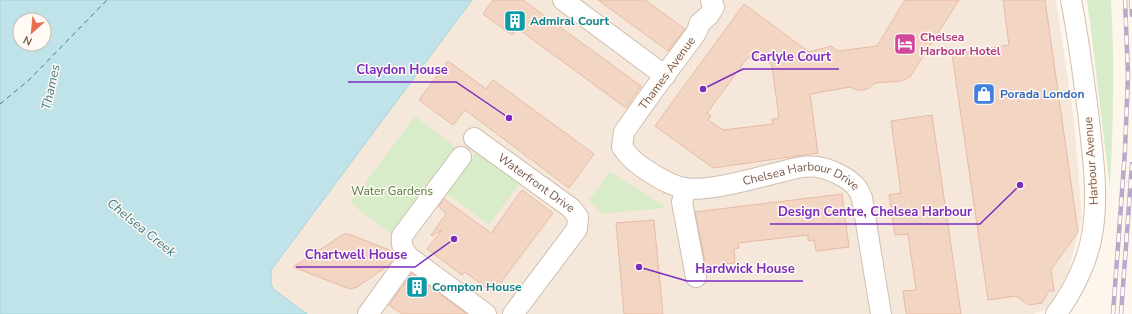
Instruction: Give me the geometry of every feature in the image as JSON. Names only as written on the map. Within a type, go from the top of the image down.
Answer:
[{"type":"street","points":[[563,0],[665,76]]},
{"type":"street","name":"Thames Avenue","points":[[622,147],[624,132],[694,36],[699,24],[709,15],[714,7],[711,0]]},
{"type":"street","name":"Harbour Avenue","points":[[1056,314],[1066,300],[1082,268],[1089,249],[1095,209],[1092,144],[1071,0]]},
{"type":"street","name":"Waterfront Drive","points":[[474,138],[571,208],[578,217],[577,229],[512,314]]},
{"type":"street","name":"Chelsea Harbour Drive","points":[[622,147],[627,155],[636,163],[656,177],[673,186],[686,188],[707,188],[794,168],[817,166],[835,172],[846,178],[856,187],[862,198],[880,314]]},
{"type":"street","points":[[461,157],[402,236],[401,244],[404,252],[409,257],[486,314]]},
{"type":"street","points":[[686,188],[682,202],[696,277]]},
{"type":"street","points":[[368,314],[409,257]]},
{"type":"shaded area","points":[[472,0],[1056,0],[1074,119],[1082,219],[1068,273],[1047,309],[1034,314],[307,314],[273,289],[271,283],[271,270],[302,228],[349,158]]},
{"type":"green space","points":[[1087,0],[1111,0],[1113,94],[1110,189],[1091,30]]},
{"type":"green space","name":"Water Gardens","points":[[415,116],[457,148],[392,235],[350,203]]},
{"type":"green space","name":"Water Gardens","points":[[477,151],[520,183],[489,225],[446,193]]},
{"type":"green space","points":[[610,172],[665,206],[664,208],[601,214],[589,200]]},
{"type":"water","points":[[0,0],[472,0],[271,270],[271,283],[273,289],[307,314],[0,314]]},
{"type":"building","points":[[493,0],[523,0],[641,86],[626,108],[517,28],[512,35],[483,14]]},
{"type":"building","points":[[598,0],[645,0],[685,29],[668,51]]},
{"type":"building","points":[[905,0],[959,0],[910,77],[901,81],[875,83],[869,88],[863,90],[857,90],[850,87],[810,94],[818,153],[713,168],[655,126],[744,4],[809,52],[831,46],[838,51],[877,46]],"holes":[[[757,54],[772,65],[779,118],[772,119],[773,124],[723,130],[708,120],[711,116],[707,113],[748,57],[753,60]]]},
{"type":"building","points":[[1003,0],[1045,0],[1078,232],[1051,270],[1054,291],[1049,291],[1042,303],[1029,305],[1016,296],[988,300],[952,54],[1009,45]]},
{"type":"building","points":[[448,61],[486,89],[493,80],[594,154],[569,188],[465,110],[453,125],[419,100]]},
{"type":"building","points":[[932,115],[961,314],[906,314],[903,291],[916,290],[908,234],[895,235],[889,195],[901,193],[891,121]]},
{"type":"building","points":[[522,190],[553,213],[493,293],[465,272],[462,275],[427,249],[442,230],[432,236],[431,235],[446,214],[439,206],[444,199],[491,233]]},
{"type":"building","points":[[842,194],[849,247],[816,251],[814,240],[808,241],[808,235],[738,243],[739,248],[734,249],[735,263],[706,266],[695,212]]},
{"type":"building","points":[[654,220],[663,314],[624,314],[616,223]]},
{"type":"building","points":[[344,234],[351,235],[392,251],[395,257],[389,265],[357,287],[350,289],[293,267]]},
{"type":"building","name":"Compton House","points":[[412,273],[467,314],[402,314],[389,305]]},
{"type":"ferry route","points":[[0,104],[29,80],[107,0]]},
{"type":"railway","points":[[1113,314],[1125,151],[1128,75],[1125,0]]},
{"type":"railway","points":[[1131,0],[1132,15]]},
{"type":"railway","points":[[1121,314],[1132,164]]},
{"type":"place","name":"Admiral Court","points":[[515,21]]},
{"type":"place","name":"Chelsea Harbour Hotel","points":[[905,44]]},
{"type":"place","name":"Carlyle Court","points":[[703,89]]},
{"type":"place","name":"Porada London","points":[[984,94]]},
{"type":"place","name":"Claydon House","points":[[509,118]]},
{"type":"place","name":"Design Centre, Chelsea Harbour","points":[[1020,185]]},
{"type":"place","name":"Chartwell House","points":[[454,239]]},
{"type":"place","name":"Hardwick House","points":[[639,267]]},
{"type":"place","name":"Compton House","points":[[417,287]]},
{"type":"water label","name":"Thames","points":[[50,87]]},
{"type":"water label","name":"Chelsea Creek","points":[[142,227]]}]
